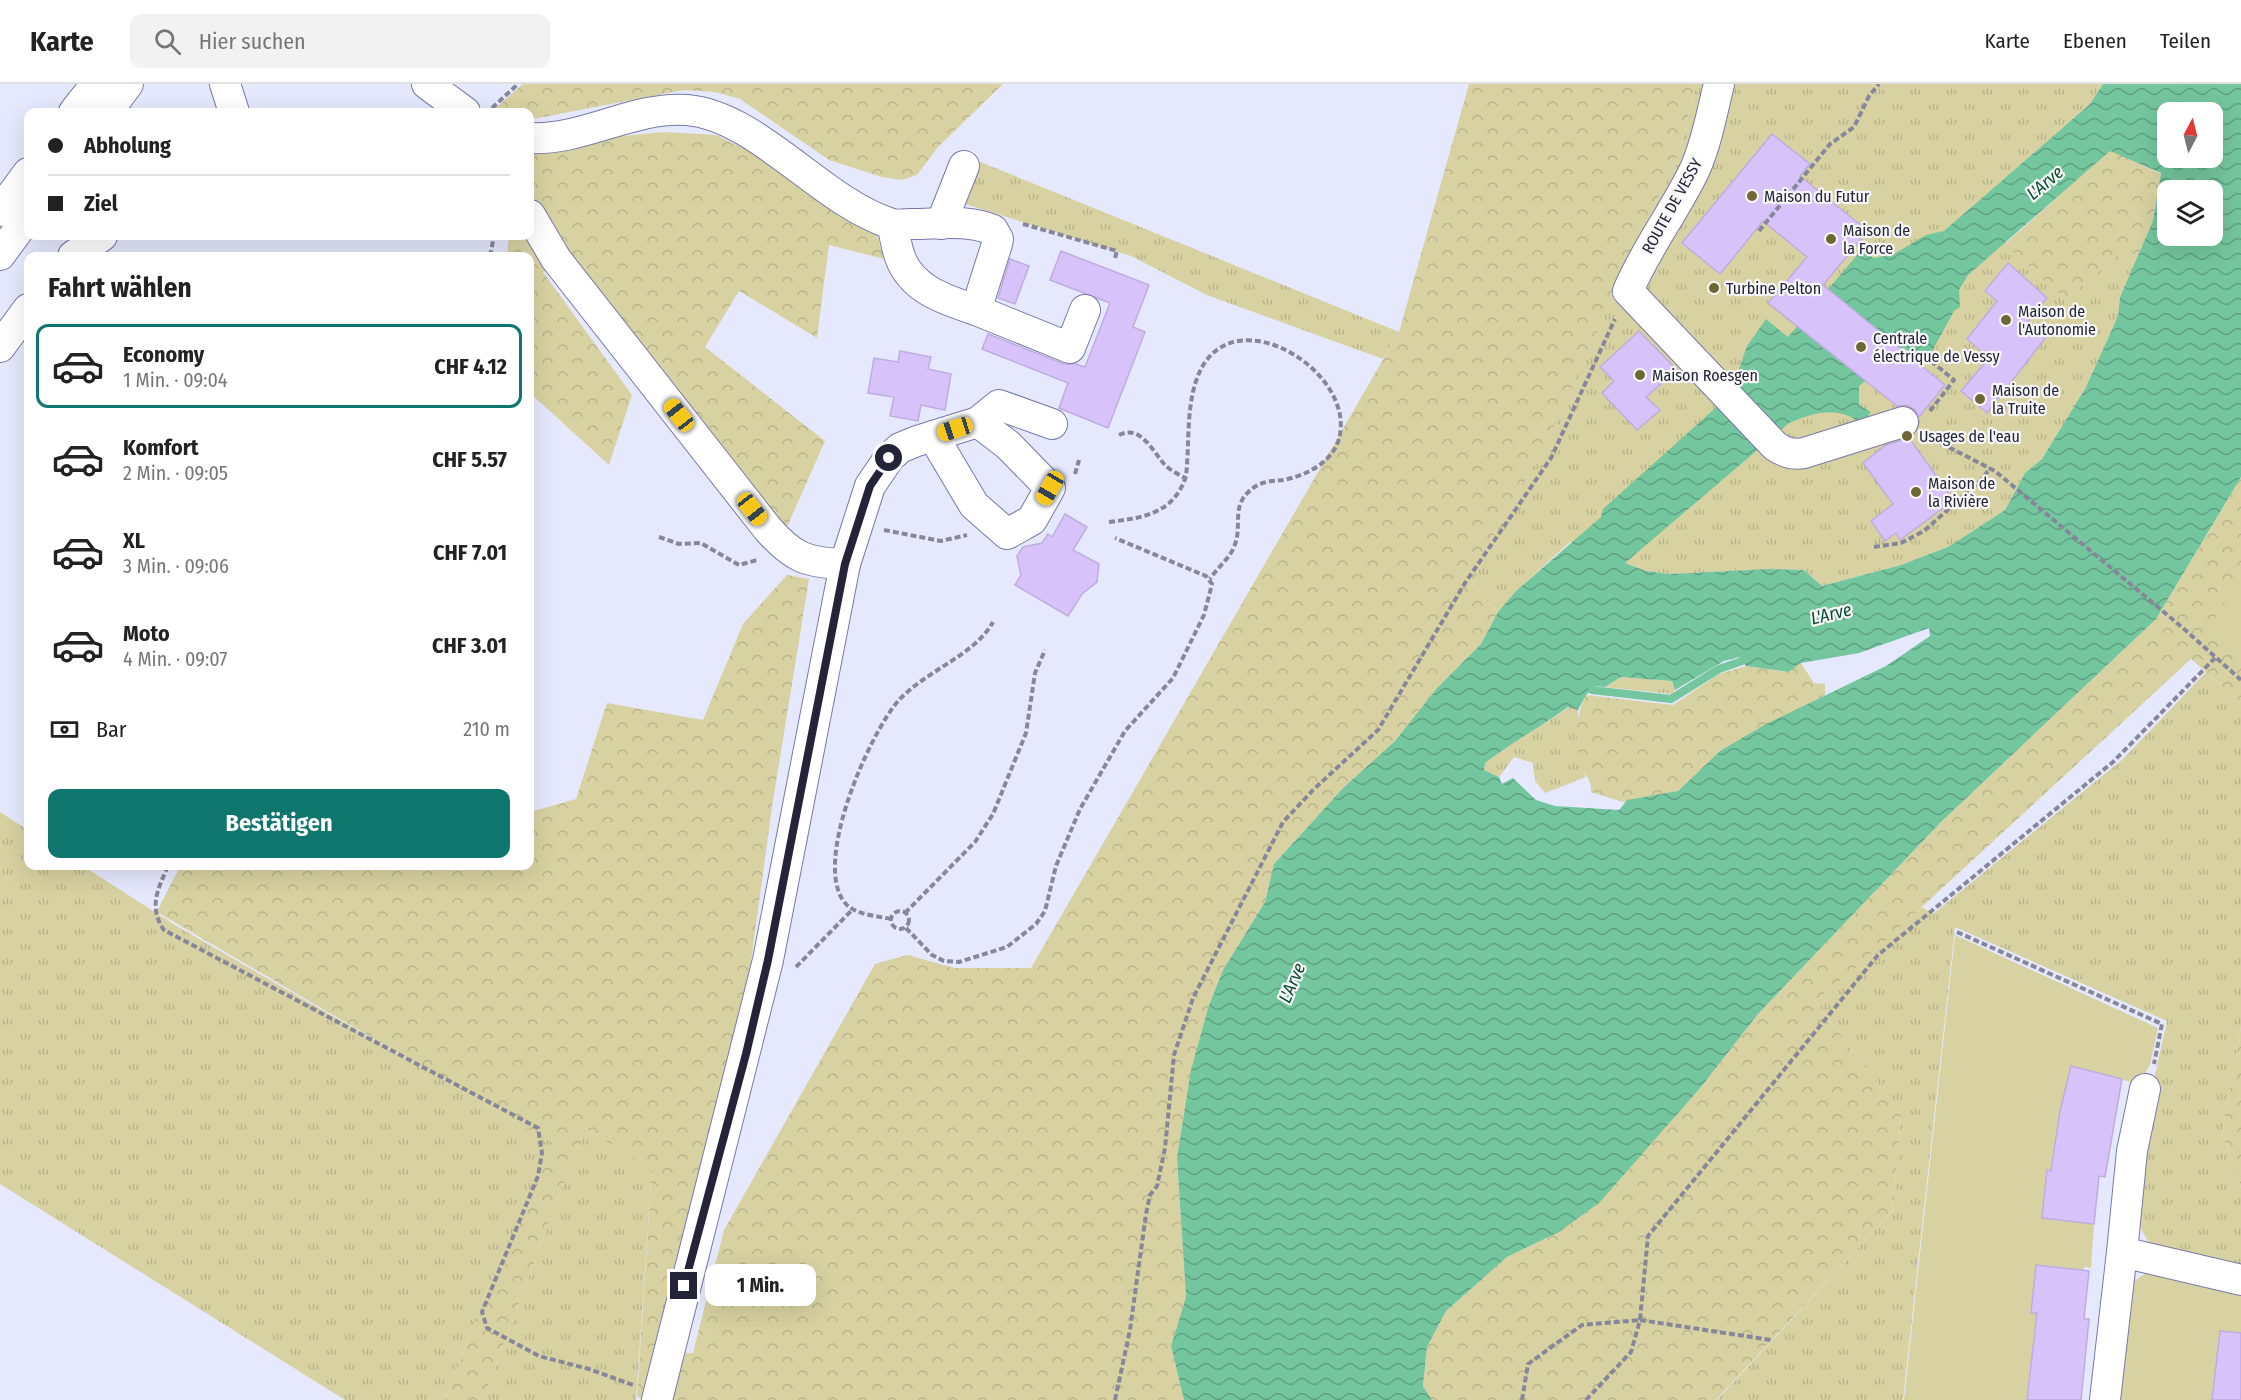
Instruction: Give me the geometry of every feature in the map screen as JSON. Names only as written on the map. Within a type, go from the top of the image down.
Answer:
[{"type":"street","points":[[77,108],[96,84]]},
{"type":"street","points":[[110,108],[128,84]]},
{"type":"street","points":[[225,84],[233,108]]},
{"type":"street","points":[[427,84],[460,108]]},
{"type":"street","name":"ROUTE DE VESSY","points":[[1628,291],[1643,258],[1695,169],[1706,138],[1719,84]]},
{"type":"street","points":[[534,138],[555,136],[657,112],[685,110],[704,113],[739,128],[841,199],[892,224],[981,226],[993,230],[998,239],[975,310]]},
{"type":"street","points":[[941,224],[964,166]]},
{"type":"street","points":[[0,211],[24,178]]},
{"type":"street","points":[[0,255],[24,222]]},
{"type":"street","points":[[534,222],[556,259],[766,528],[785,548],[809,561],[845,564]]},
{"type":"street","points":[[892,224],[902,262],[918,282],[935,296],[1070,348],[1085,310]]},
{"type":"street","points":[[79,252],[96,240]]},
{"type":"street","points":[[1628,291],[1783,451],[1798,454],[1909,426]]},
{"type":"street","points":[[0,347],[24,314]]},
{"type":"street","points":[[658,1397],[768,960],[845,564],[870,486],[889,458],[900,448],[978,422],[999,405],[1052,424]]},
{"type":"street","points":[[933,436],[974,506],[1007,534],[1032,520],[1050,488],[1008,445],[978,422]]},
{"type":"street","points":[[2105,1400],[2132,1151],[2145,1089]]},
{"type":"street","points":[[2122,1252],[2241,1280]]},
{"type":"path","points":[[491,108],[518,84]]},
{"type":"path","points":[[1759,231],[1826,148],[1858,123],[1869,96],[1879,84]]},
{"type":"path","points":[[998,239],[1008,236],[1021,224],[1117,251],[1115,258]]},
{"type":"path","points":[[1046,238],[1048,230]]},
{"type":"path","points":[[1115,1400],[1130,1330],[1146,1214],[1150,1195],[1157,1186],[1165,1148],[1174,1055],[1193,998],[1283,822],[1314,789],[1378,730],[1465,584],[1551,458],[1628,291]]},
{"type":"path","points":[[1108,522],[1145,517],[1162,510],[1172,501],[1185,478],[1194,390],[1208,359],[1224,346],[1249,341],[1284,347],[1304,360],[1334,399],[1341,421],[1339,439],[1329,456],[1320,465],[1297,477],[1261,483],[1250,491],[1238,510],[1233,549],[1210,579]]},
{"type":"path","points":[[1931,361],[1954,380],[1909,426],[1995,471],[2183,628],[2241,680]]},
{"type":"path","points":[[1119,435],[1127,432],[1141,438],[1151,445],[1165,465],[1185,478]]},
{"type":"path","points":[[1874,548],[1901,543],[1924,531],[1983,478],[1989,468]]},
{"type":"path","points":[[857,522],[941,541],[973,533],[992,521]]},
{"type":"path","points":[[659,537],[679,544],[705,544],[738,565],[785,548]]},
{"type":"path","points":[[891,919],[895,928],[906,928],[932,955],[944,961],[960,962],[1007,947],[1032,929],[1045,911],[1056,866],[1098,775],[1125,731],[1173,678],[1200,624],[1213,587],[1210,579],[1114,538]]},
{"type":"path","points":[[891,919],[853,909],[841,895],[835,857],[847,802],[870,749],[899,700],[939,667],[978,643],[993,622]]},
{"type":"path","points":[[905,913],[975,842],[993,814],[1008,783],[1026,733],[1035,673],[1045,650]]},
{"type":"path","points":[[1586,1400],[1631,1352],[1640,1320],[1648,1236],[1878,955],[2113,762],[2215,658]]},
{"type":"path","points":[[167,870],[154,905],[157,920],[164,930],[538,1128],[542,1153],[538,1176],[482,1312],[487,1328],[539,1356],[589,1369],[658,1397]]},
{"type":"path","points":[[790,972],[853,909]]},
{"type":"path","points":[[891,919],[898,911],[905,913],[910,919],[906,928]]},
{"type":"path","points":[[1957,932],[2162,1024],[2152,1073],[2145,1089]]},
{"type":"path","points":[[1522,1400],[1528,1365],[1582,1324],[1640,1320],[1771,1340]]},
{"type":"green space","points":[[523,84],[1003,84],[938,147],[917,175],[902,180],[882,177],[829,160],[740,99],[715,92],[684,90],[534,119],[534,108],[496,108]]},
{"type":"green space","points":[[1469,84],[1696,84],[1679,152],[1545,446],[1502,517],[1472,585],[1498,612],[1481,644],[1437,688],[1395,741],[1343,788],[1274,864],[1265,902],[1223,970],[1209,1005],[1177,1158],[1186,1297],[1171,1346],[1184,1400],[643,1400],[637,1396],[652,1169],[584,1128],[483,1400],[445,1400],[489,1286],[553,1144],[157,912],[178,870],[534,870],[534,811],[576,799],[607,703],[703,720],[743,624],[787,575],[809,579],[772,807],[749,976],[658,1352],[693,1353],[724,1230],[875,964],[907,955],[955,968],[1031,968],[1399,332]]},
{"type":"green space","points":[[1696,84],[2103,84],[2090,104],[1971,208],[2065,300],[2124,250],[2138,256],[2120,297],[2118,316],[2086,387],[2042,459],[2025,473],[2005,510],[1948,547],[1901,565],[1822,586],[1804,570],[1769,569],[1670,574],[1646,571],[1570,542],[1516,591],[1498,612],[1472,585],[1502,517],[1545,445],[1679,152]]},
{"type":"green space","points":[[664,132],[716,135],[747,150],[822,203],[875,228],[884,259],[829,245],[817,338],[739,291],[705,347],[825,441],[783,536],[571,263],[543,272],[632,395],[609,465],[534,397],[534,252],[507,252],[509,240],[534,240],[534,145]]},
{"type":"green space","points":[[2110,150],[2161,174],[2160,180],[2157,180],[2153,221],[2138,256],[2124,250],[2065,300],[2005,244]]},
{"type":"green space","points":[[978,161],[1399,332],[1383,359],[1207,295],[1131,256],[959,202]]},
{"type":"green space","points":[[2241,477],[2241,702],[2191,659],[1860,964],[1815,1001],[1901,1115],[1893,1210],[1716,1400],[1432,1400],[1423,1386],[1427,1347],[1446,1311],[1507,1257],[1559,1232],[1701,1087],[1758,1014],[1941,822],[2156,619]]},
{"type":"green space","points":[[2241,575],[2241,657],[2208,631]]},
{"type":"green space","points":[[1801,663],[1814,683],[1825,684],[1825,695],[1720,751],[1678,791],[1623,802],[1591,792],[1590,784],[1581,765],[1577,744],[1578,718],[1586,695],[1673,705],[1719,674],[1746,666],[1787,672]]},
{"type":"green space","points":[[2206,672],[2241,702],[2241,1027],[2222,1132],[2241,1188],[2241,1272],[2155,1253],[2132,1214],[2145,1120],[2167,1021],[1955,927],[1903,1400],[1717,1400],[1893,1210],[1901,1115],[1815,1001],[1922,907],[1933,914],[2123,759]]},
{"type":"green space","points":[[1621,677],[1672,681],[1675,690],[1672,694],[1605,687]]},
{"type":"green space","points":[[1569,707],[1578,710],[1580,761],[1586,777],[1545,793],[1535,781],[1533,763],[1514,757],[1499,777],[1484,770],[1485,763],[1495,755]]},
{"type":"green space","points":[[0,812],[24,827],[24,870],[89,870],[175,925],[554,1144],[489,1286],[445,1400],[345,1400],[0,1184]]},
{"type":"green space","points":[[1955,935],[2158,1028],[2150,1065],[2139,1084],[2071,1067],[2059,1118],[2052,1171],[2047,1170],[2042,1217],[2094,1224],[2091,1268],[2084,1267],[2084,1270],[2036,1265],[2031,1313],[2037,1313],[2027,1400],[1904,1400]]},
{"type":"green space","points":[[2241,1027],[2241,1188],[2222,1132]]},
{"type":"green space","points":[[584,1128],[652,1168],[636,1400],[483,1400]]},
{"type":"green space","points":[[2153,1268],[2241,1287],[2241,1358],[2212,1400],[2113,1400],[2133,1282]]},
{"type":"water","name":"L'Arve","points":[[2103,84],[2241,84],[2241,477],[2156,619],[1941,822],[1758,1014],[1701,1087],[1599,1203],[1559,1232],[1507,1257],[1446,1311],[1427,1347],[1423,1386],[1432,1400],[1184,1400],[1171,1346],[1186,1297],[1177,1158],[1191,1070],[1209,1005],[1223,970],[1265,902],[1274,864],[1343,788],[1395,741],[1437,688],[1481,644],[1498,612],[1516,591],[1601,517],[1603,509],[1722,402],[1733,386],[1747,346],[1766,319],[1788,337],[1862,249],[1873,258],[1894,254],[1926,235],[1944,231],[2090,104]],"holes":[[[2110,151],[2161,173],[2160,180],[2223,180],[2223,246],[2157,246],[2157,197],[2153,221],[2120,297],[2118,316],[2086,387],[2042,459],[2025,473],[2005,510],[1948,547],[1901,565],[1822,586],[1804,570],[1769,569],[1670,574],[1646,571],[1625,563],[1789,423],[1817,413],[1835,412],[1844,414],[1862,424],[1871,412],[1859,405],[1859,386],[1904,348],[1919,361],[1926,351],[1930,355],[1954,311],[1960,307],[1959,290],[1968,275]],[[1929,628],[1930,636],[1886,666],[1766,724],[1720,751],[1678,791],[1627,800],[1619,810],[1555,806],[1536,800],[1513,778],[1502,784],[1499,777],[1484,770],[1485,763],[1568,707],[1578,710],[1586,695],[1596,686],[1605,687],[1621,677],[1672,681],[1675,690],[1724,661],[1739,657],[1746,666],[1788,672],[1801,663],[1859,653]]]},
{"type":"building","points":[[1772,134],[1810,164],[1800,176],[1868,231],[1823,285],[1945,385],[1919,417],[1915,410],[1907,405],[1897,406],[1768,303],[1807,257],[1763,221],[1720,274],[1682,243]]},
{"type":"building","points":[[1061,251],[1149,285],[1133,327],[1145,332],[1108,428],[1059,408],[1068,383],[982,349],[988,334],[1064,364],[1085,367],[1110,303],[1050,280]]},
{"type":"building","points":[[1010,259],[1029,266],[1015,304],[998,298]]},
{"type":"building","points":[[2008,263],[2047,298],[2028,321],[2046,337],[1987,413],[1961,391],[1989,358],[1967,339],[1997,301],[1985,291]]},
{"type":"building","name":"Maison Roesgen","points":[[1639,331],[1677,370],[1646,397],[1660,410],[1637,430],[1602,393],[1614,381],[1600,367]]},
{"type":"building","points":[[900,351],[931,357],[928,369],[951,374],[945,410],[921,405],[918,421],[890,416],[894,397],[868,393],[874,358],[898,362]]},
{"type":"building","name":"Maison de la Rivière","points":[[1909,438],[1954,500],[1900,540],[1896,533],[1885,541],[1871,521],[1893,504],[1863,463],[1886,445]]},
{"type":"building","points":[[1065,514],[1087,527],[1073,550],[1099,564],[1097,582],[1082,594],[1068,616],[1015,585],[1021,575],[1017,556],[1023,547],[1042,543],[1048,534],[1052,537]]},
{"type":"building","points":[[2071,1066],[2122,1079],[2105,1177],[2099,1176],[2094,1224],[2042,1218],[2047,1170],[2051,1171],[2060,1111]]},
{"type":"building","points":[[2036,1265],[2089,1271],[2084,1319],[2089,1319],[2081,1400],[2027,1400],[2037,1313],[2031,1313]]},
{"type":"building","points":[[2220,1331],[2241,1333],[2241,1400],[2212,1400]]},
{"type":"waterway","points":[[1592,690],[1671,699],[1719,669],[1742,661]]},
{"type":"place","name":"Maison du Futur","points":[[1752,196]]},
{"type":"place","name":"Maison de la Force","points":[[1831,239]]},
{"type":"place","name":"Turbine Pelton","points":[[1714,288]]},
{"type":"place","name":"Maison de l'Autonomie","points":[[2006,320]]},
{"type":"place","name":"Centrale électrique de Vessy","points":[[1861,347]]},
{"type":"place","name":"Maison Roesgen","points":[[1640,375]]},
{"type":"place","name":"Maison de la Truite","points":[[1980,399]]},
{"type":"place","name":"Usages de l'eau","points":[[1907,436]]},
{"type":"place","name":"Maison de la Rivière","points":[[1916,492]]},
{"type":"route","points":[[684,1286],[746,1054],[768,960],[845,564],[859,514],[870,486],[889,458]]}]
